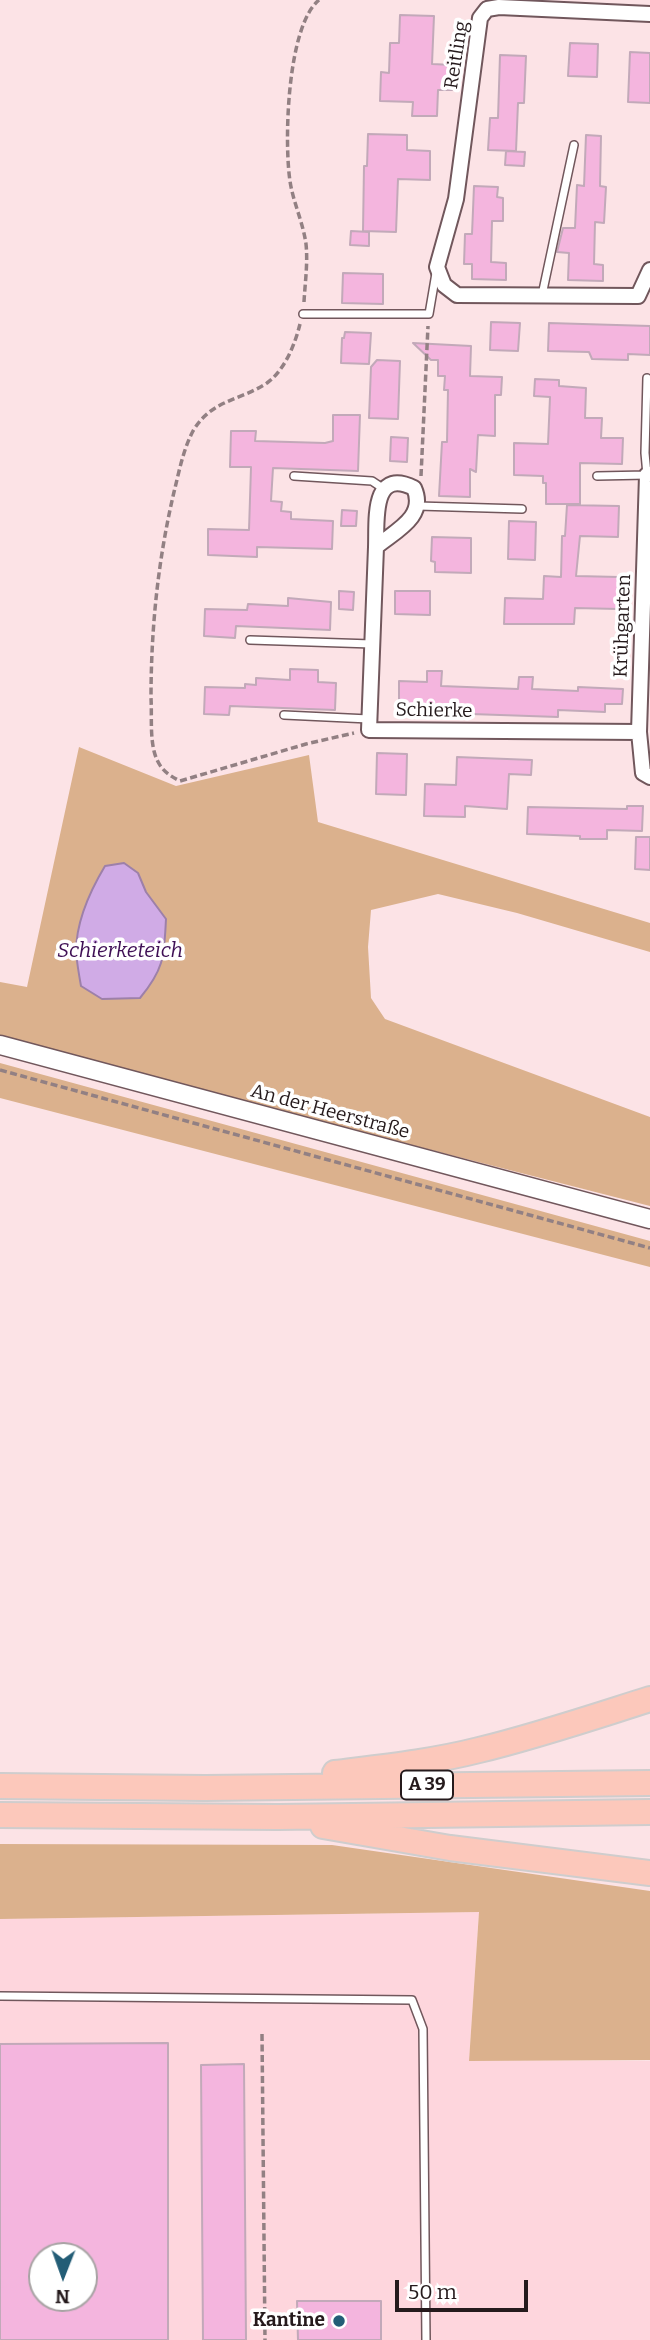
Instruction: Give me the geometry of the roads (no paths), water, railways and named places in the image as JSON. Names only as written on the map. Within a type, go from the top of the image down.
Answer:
[{"type":"highway","points":[[205,1788],[418,1762],[478,1751],[650,1699]]},
{"type":"highway","name":"A 39","points":[[0,1786],[205,1788],[650,1783]]},
{"type":"highway","name":"A 39","points":[[0,1815],[278,1816],[650,1812]]},
{"type":"highway","points":[[278,1816],[363,1835],[650,1873]]},
{"type":"street","name":"Reitling","points":[[437,267],[456,199],[480,18],[487,9],[499,7],[650,14]]},
{"type":"street","points":[[437,267],[444,285],[457,295],[638,296],[650,270]]},
{"type":"street","name":"Krühgarten","points":[[648,475],[639,732],[643,773],[650,777]]},
{"type":"street","points":[[376,547],[414,516],[418,506],[414,488],[394,483],[384,489]]},
{"type":"street","name":"Schierke","points":[[384,489],[377,500],[369,724],[639,732]]},
{"type":"street","name":"An der Heerstraße","points":[[0,1045],[650,1219]]},
{"type":"lane","points":[[542,296],[574,145]]},
{"type":"lane","name":"Reitling","points":[[303,314],[429,314],[437,267]]},
{"type":"lane","points":[[597,476],[648,475],[645,453],[647,378]]},
{"type":"lane","points":[[294,476],[372,481],[384,489]]},
{"type":"lane","points":[[418,506],[522,509]]},
{"type":"lane","points":[[250,640],[372,643]]},
{"type":"lane","points":[[284,715],[369,724]]},
{"type":"lane","points":[[0,1996],[412,2000],[423,2029],[426,2340]]},
{"type":"water","name":"Schierketeich","points":[[124,863],[138,873],[146,892],[166,919],[162,961],[140,998],[102,999],[81,986],[76,952],[78,929],[89,896],[105,866]]},
{"type":"place","name":"Kantine","points":[[339,2321]]}]
